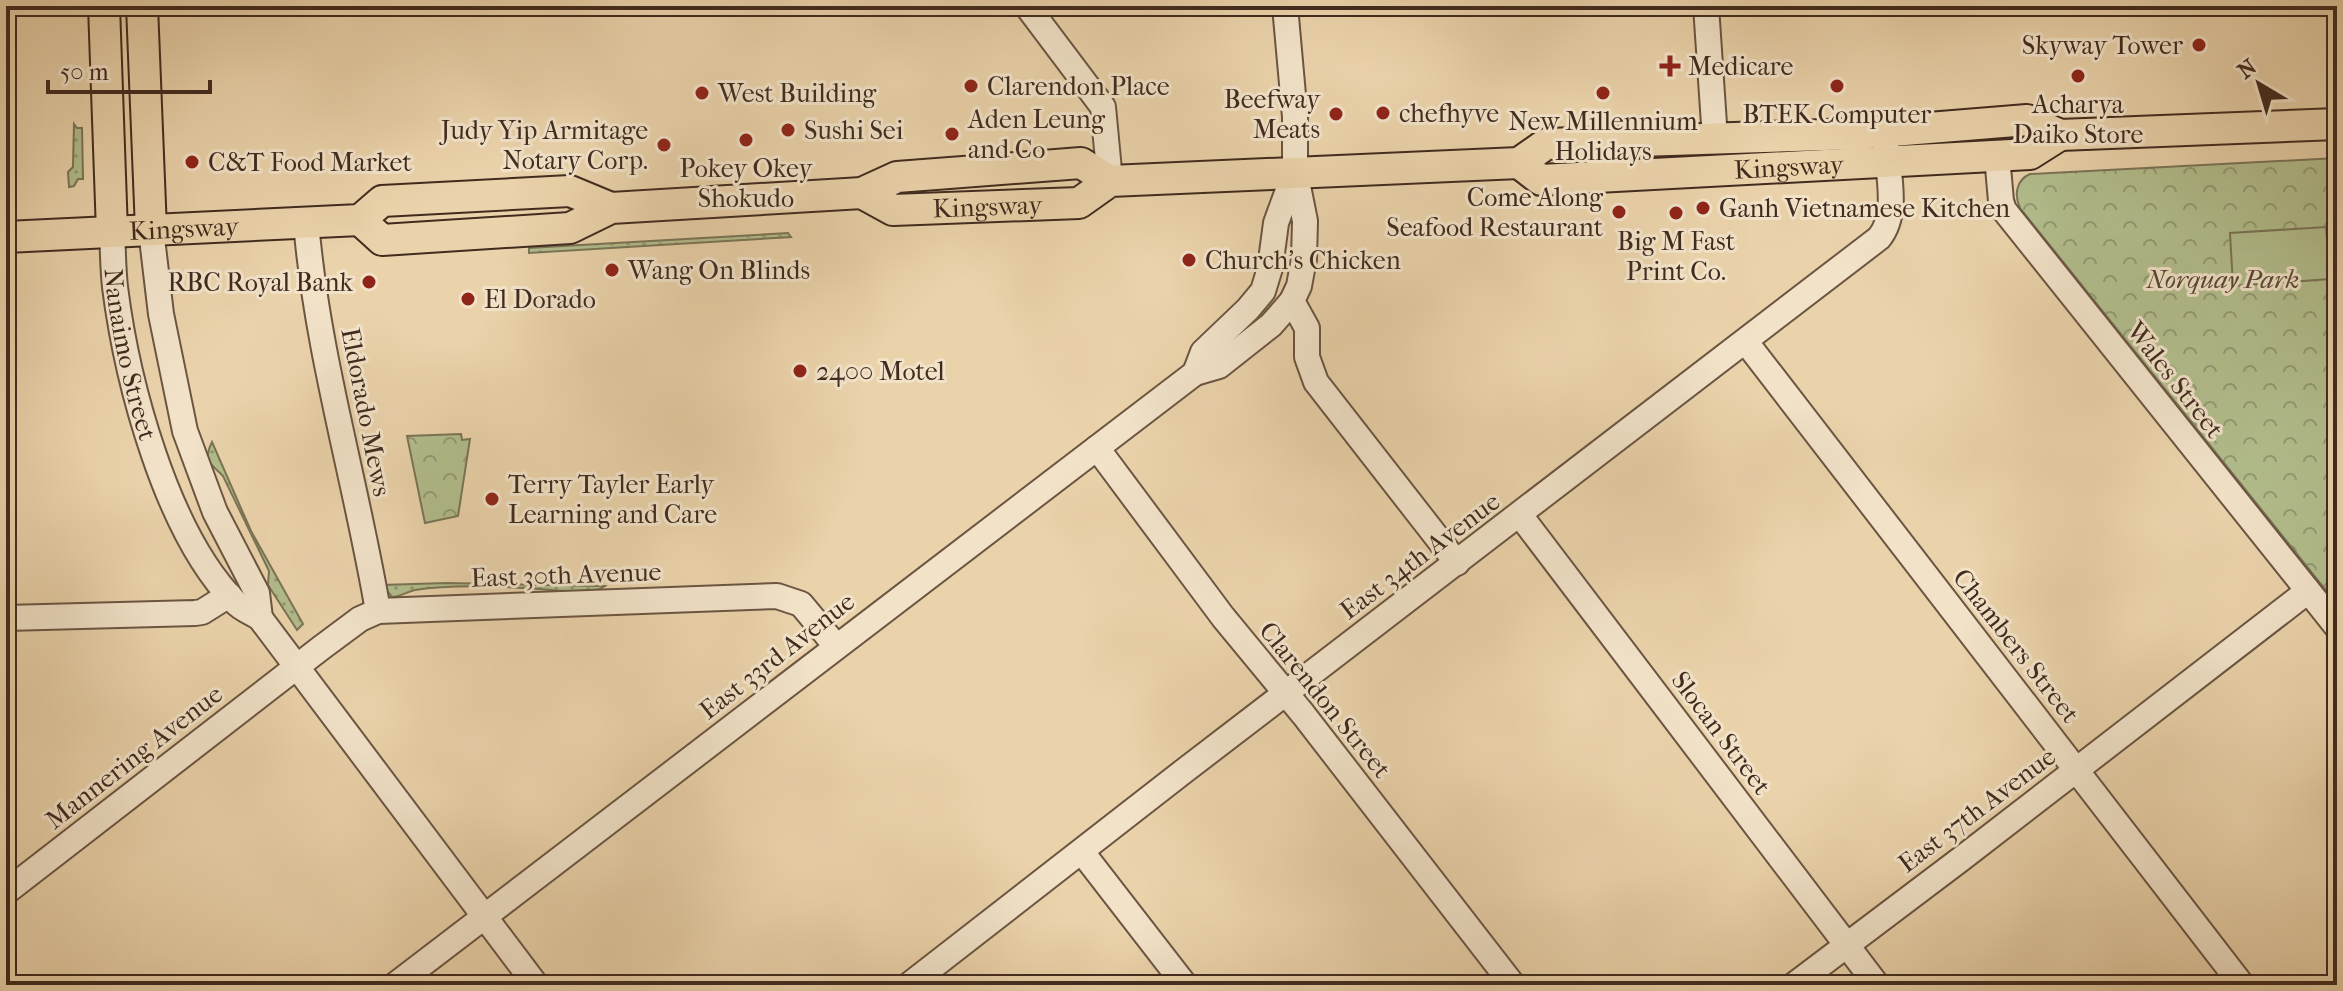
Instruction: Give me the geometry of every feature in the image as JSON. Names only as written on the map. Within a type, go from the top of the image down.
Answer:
[{"type":"main road","name":"Nanaimo Street","points":[[104,6],[112,232]]},
{"type":"main road","name":"Nanaimo Street","points":[[142,6],[151,230]]},
{"type":"main road","name":"Kingsway","points":[[6,237],[360,220],[382,240],[570,228],[611,208],[862,193],[893,210],[1079,203],[1110,181],[1519,163],[1546,144],[1885,132],[2027,120],[2060,135],[2337,124]]},
{"type":"main road","name":"Kingsway","points":[[1519,163],[1541,180],[1888,163],[2030,154],[2060,135]]},
{"type":"street","points":[[1027,6],[1103,107],[1110,181]]},
{"type":"street","points":[[1285,6],[1295,117],[1295,171],[1305,221],[1304,259],[1299,286],[1292,301],[1307,328],[1307,357],[1316,382],[1457,563]]},
{"type":"street","points":[[1706,6],[1715,139]]},
{"type":"street","name":"East 34th Avenue","points":[[909,985],[1746,342],[1884,232],[1890,203],[1885,132]]},
{"type":"street","name":"Wales Street","points":[[1997,156],[2004,210],[2337,627]]},
{"type":"street","name":"East 33rd Avenue","points":[[1195,373],[1203,352],[1263,291],[1270,268],[1276,223],[1295,171]]},
{"type":"street","name":"Eldorado Mews","points":[[306,222],[310,271],[334,402],[378,611]]},
{"type":"street","name":"Nanaimo Street","points":[[151,230],[161,314],[185,431],[215,512],[257,593],[260,618]]},
{"type":"street","name":"Nanaimo Street","points":[[112,232],[120,316],[148,434],[181,518],[212,574],[236,604],[260,618],[536,985]]},
{"type":"street","name":"East 33rd Avenue","points":[[395,985],[1195,373],[1219,366],[1271,325],[1292,301]]},
{"type":"street","name":"Chambers Street","points":[[1746,342],[2242,985]]},
{"type":"street","name":"Clarendon Street","points":[[1097,448],[1223,617],[1513,985]]},
{"type":"street","name":"Slocan Street","points":[[1520,515],[1877,985]]},
{"type":"street","name":"East 37th Avenue","points":[[1794,985],[2308,591]]},
{"type":"street","points":[[6,618],[195,613],[229,595]]},
{"type":"street","name":"East 30th Avenue","points":[[296,667],[360,619],[378,611],[777,596],[801,604],[836,646]]},
{"type":"street","name":"Mannering Avenue","points":[[6,892],[296,667]]},
{"type":"street","points":[[1082,852],[1185,985]]},
{"type":"green space","points":[[74,124],[82,128],[83,179],[78,179],[74,186],[69,187],[68,172],[73,167]]},
{"type":"green space","name":"Norquay Park","points":[[2337,158],[2337,604],[2020,208],[2017,193],[2019,184],[2030,174]]},
{"type":"green space","points":[[2326,227],[2330,279],[2233,286],[2230,233]]},
{"type":"green space","points":[[788,233],[791,237],[529,253],[529,248]]},
{"type":"green space","points":[[461,434],[462,440],[470,439],[458,516],[425,523],[407,436]]},
{"type":"green space","points":[[212,442],[251,531],[303,624],[297,630],[268,585],[269,571],[223,476],[209,462]]},
{"type":"green space","points":[[382,585],[605,586],[583,592],[492,586],[445,587],[415,590],[392,597]]},
{"type":"place","name":"Skyway Tower","points":[[2199,45]]},
{"type":"place","name":"Medicare","points":[[1670,66]]},
{"type":"place","name":"Acharya Daiko Store","points":[[2078,76]]},
{"type":"place","name":"Clarendon Place","points":[[971,86]]},
{"type":"place","name":"BTEK Computer","points":[[1837,86]]},
{"type":"place","name":"West Building","points":[[702,93]]},
{"type":"place","name":"New Millennium Holidays","points":[[1603,93]]},
{"type":"place","name":"chefhyve","points":[[1383,113]]},
{"type":"place","name":"Beefway Meats","points":[[1336,114]]},
{"type":"place","name":"Sushi Sei","points":[[788,130]]},
{"type":"place","name":"Aden Leung and Co","points":[[952,134]]},
{"type":"place","name":"Pokey Okey Shokudo","points":[[746,140]]},
{"type":"place","name":"Judy Yip Armitage Notary Corp.","points":[[664,145]]},
{"type":"place","name":"C&T Food Market","points":[[192,162]]},
{"type":"place","name":"Ganh Vietnamese Kitchen","points":[[1703,208]]},
{"type":"place","name":"Come Along Seafood Restaurant","points":[[1619,212]]},
{"type":"place","name":"Big M Fast Print Co.","points":[[1676,213]]},
{"type":"place","name":"Church's Chicken","points":[[1189,260]]},
{"type":"place","name":"Wang On Blinds","points":[[612,270]]},
{"type":"place","name":"RBC Royal Bank","points":[[369,282]]},
{"type":"place","name":"El Dorado","points":[[468,299]]},
{"type":"place","name":"2400 Motel","points":[[800,371]]},
{"type":"place","name":"Terry Tayler Early Learning and Care","points":[[492,499]]}]
